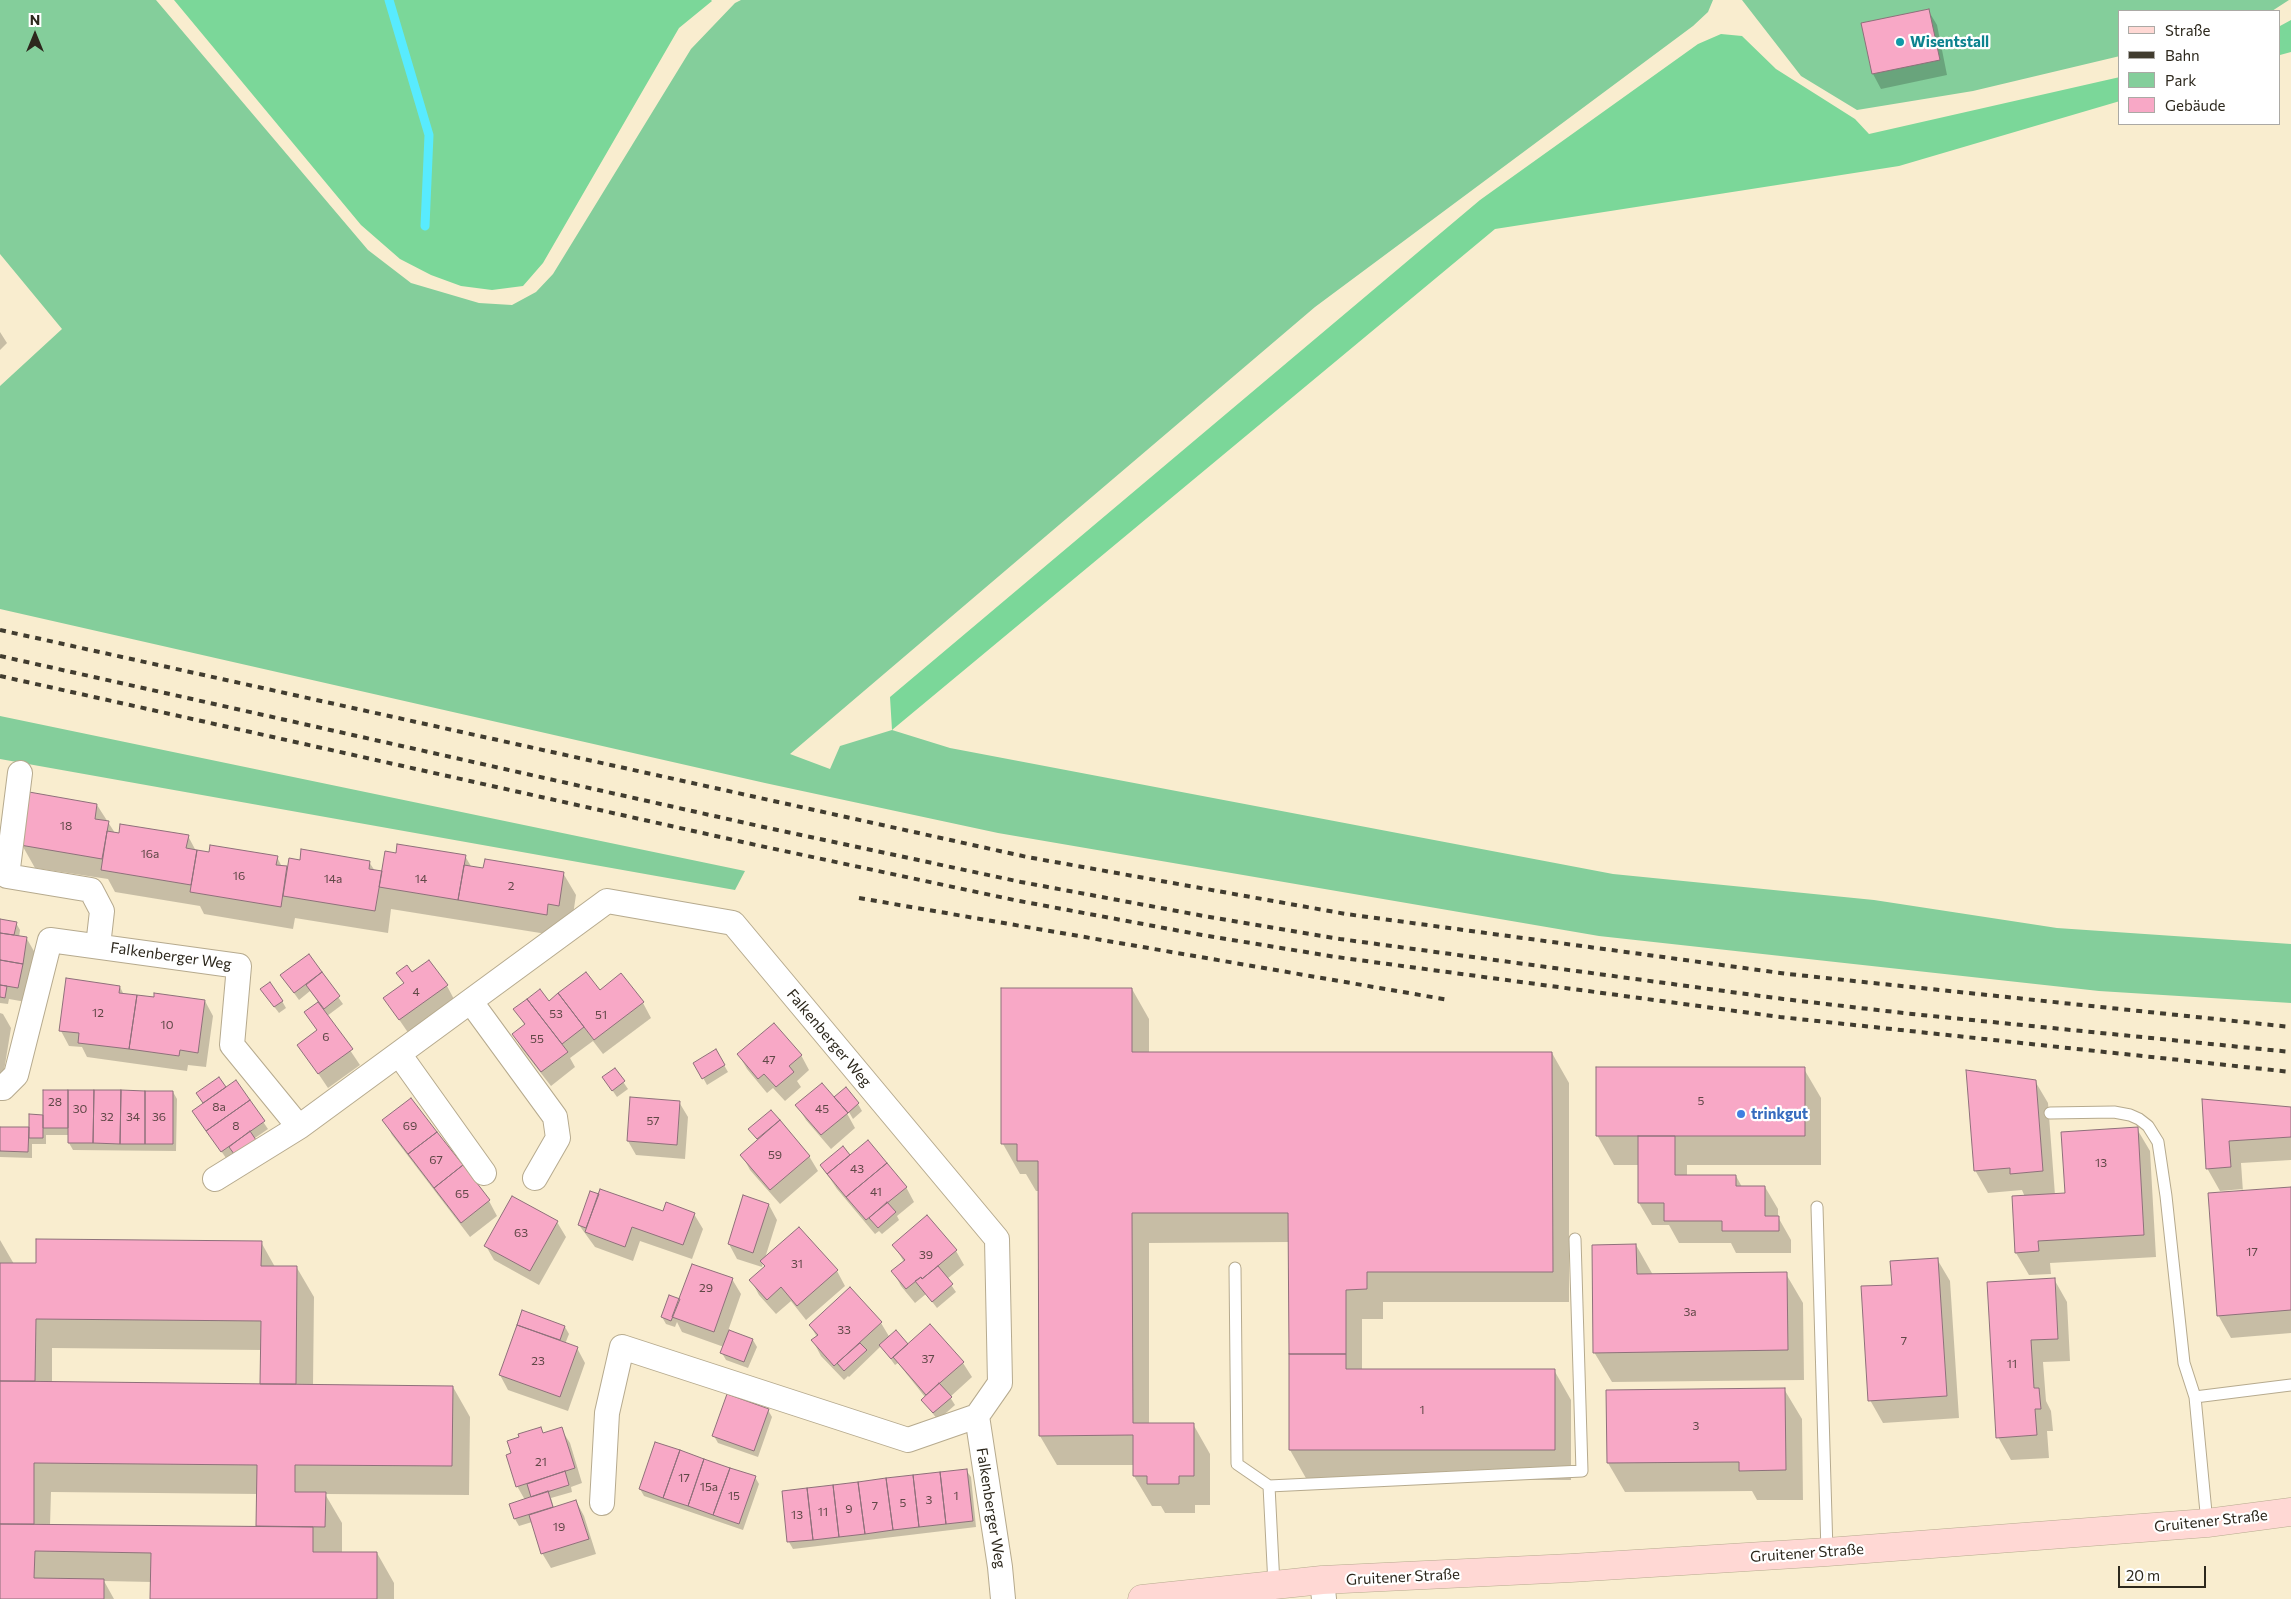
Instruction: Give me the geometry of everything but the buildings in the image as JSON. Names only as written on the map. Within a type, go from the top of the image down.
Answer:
[{"type":"main road","name":"Gruitener Straße","points":[[1142,1599],[1274,1585],[1323,1590],[1571,1568],[1827,1552],[2207,1522],[2291,1512]]},
{"type":"street","name":"Falkenberger Weg","points":[[20,773],[7,876],[91,890],[102,911],[98,946]]},
{"type":"street","name":"Falkenberger Weg","points":[[216,1179],[299,1127],[607,901],[733,923],[997,1239],[1000,1383],[977,1416],[1000,1567],[1003,1599]]},
{"type":"street","name":"Falkenberger Weg","points":[[0,1088],[3,1088],[16,1075],[50,940],[98,946],[239,966],[232,1045],[299,1127]]},
{"type":"street","points":[[471,1002],[555,1117],[558,1138],[535,1178]]},
{"type":"street","points":[[399,1054],[484,1172]]},
{"type":"street","points":[[602,1503],[607,1412],[622,1347],[908,1440],[977,1416]]},
{"type":"lane","points":[[2050,1113],[2114,1112],[2130,1115],[2139,1118],[2148,1126],[2158,1142],[2166,1196],[2184,1363],[2195,1397],[2207,1522]]},
{"type":"lane","points":[[1817,1207],[1827,1552]]},
{"type":"lane","points":[[1235,1268],[1237,1464],[1270,1486],[1582,1471],[1576,1239]]},
{"type":"lane","points":[[2195,1397],[2291,1386]]},
{"type":"lane","points":[[1270,1486],[1274,1585]]},
{"type":"green space","points":[[0,0],[156,0],[368,250],[411,283],[479,303],[512,305],[536,292],[553,274],[691,49],[735,3],[741,0],[1713,0],[1708,12],[1693,26],[1315,307],[790,754],[830,769],[840,746],[892,730],[950,748],[1613,874],[1874,900],[2057,928],[2291,944],[2291,1003],[2099,991],[1599,936],[998,833],[765,783],[0,609],[0,386],[62,329],[0,254]]},
{"type":"green space","points":[[174,0],[712,1],[679,28],[543,263],[523,286],[492,290],[461,286],[431,275],[400,259],[361,225]]},
{"type":"green space","points":[[1742,0],[2289,0],[2274,10],[2118,10],[2118,56],[1973,91],[1857,110],[1801,76]]},
{"type":"green space","points":[[2291,20],[2291,52],[2281,55],[2281,25]]},
{"type":"green space","points":[[1721,34],[1742,36],[1776,69],[1855,119],[1869,134],[2118,77],[2118,102],[1899,166],[1495,229],[892,730],[890,697],[1480,200],[1698,44]]},
{"type":"green space","points":[[0,716],[745,871],[735,890],[0,759]]},
{"type":"waterway","points":[[389,0],[429,135],[425,226]]},
{"type":"railway","points":[[0,630],[1027,857],[1346,914],[1788,974],[2291,1027]]},
{"type":"railway","points":[[0,656],[759,826],[1021,882],[1204,916],[1340,939],[1783,999],[1912,1014],[2291,1052]]},
{"type":"railway","points":[[0,676],[756,845],[1014,900],[1202,935],[1336,957],[1780,1017],[2291,1072]]},
{"type":"railway","points":[[859,898],[1449,1000]]},
{"type":"place","name":"Wisentstall","points":[[1900,42]]},
{"type":"place","name":"trinkgut","points":[[1741,1114]]}]
